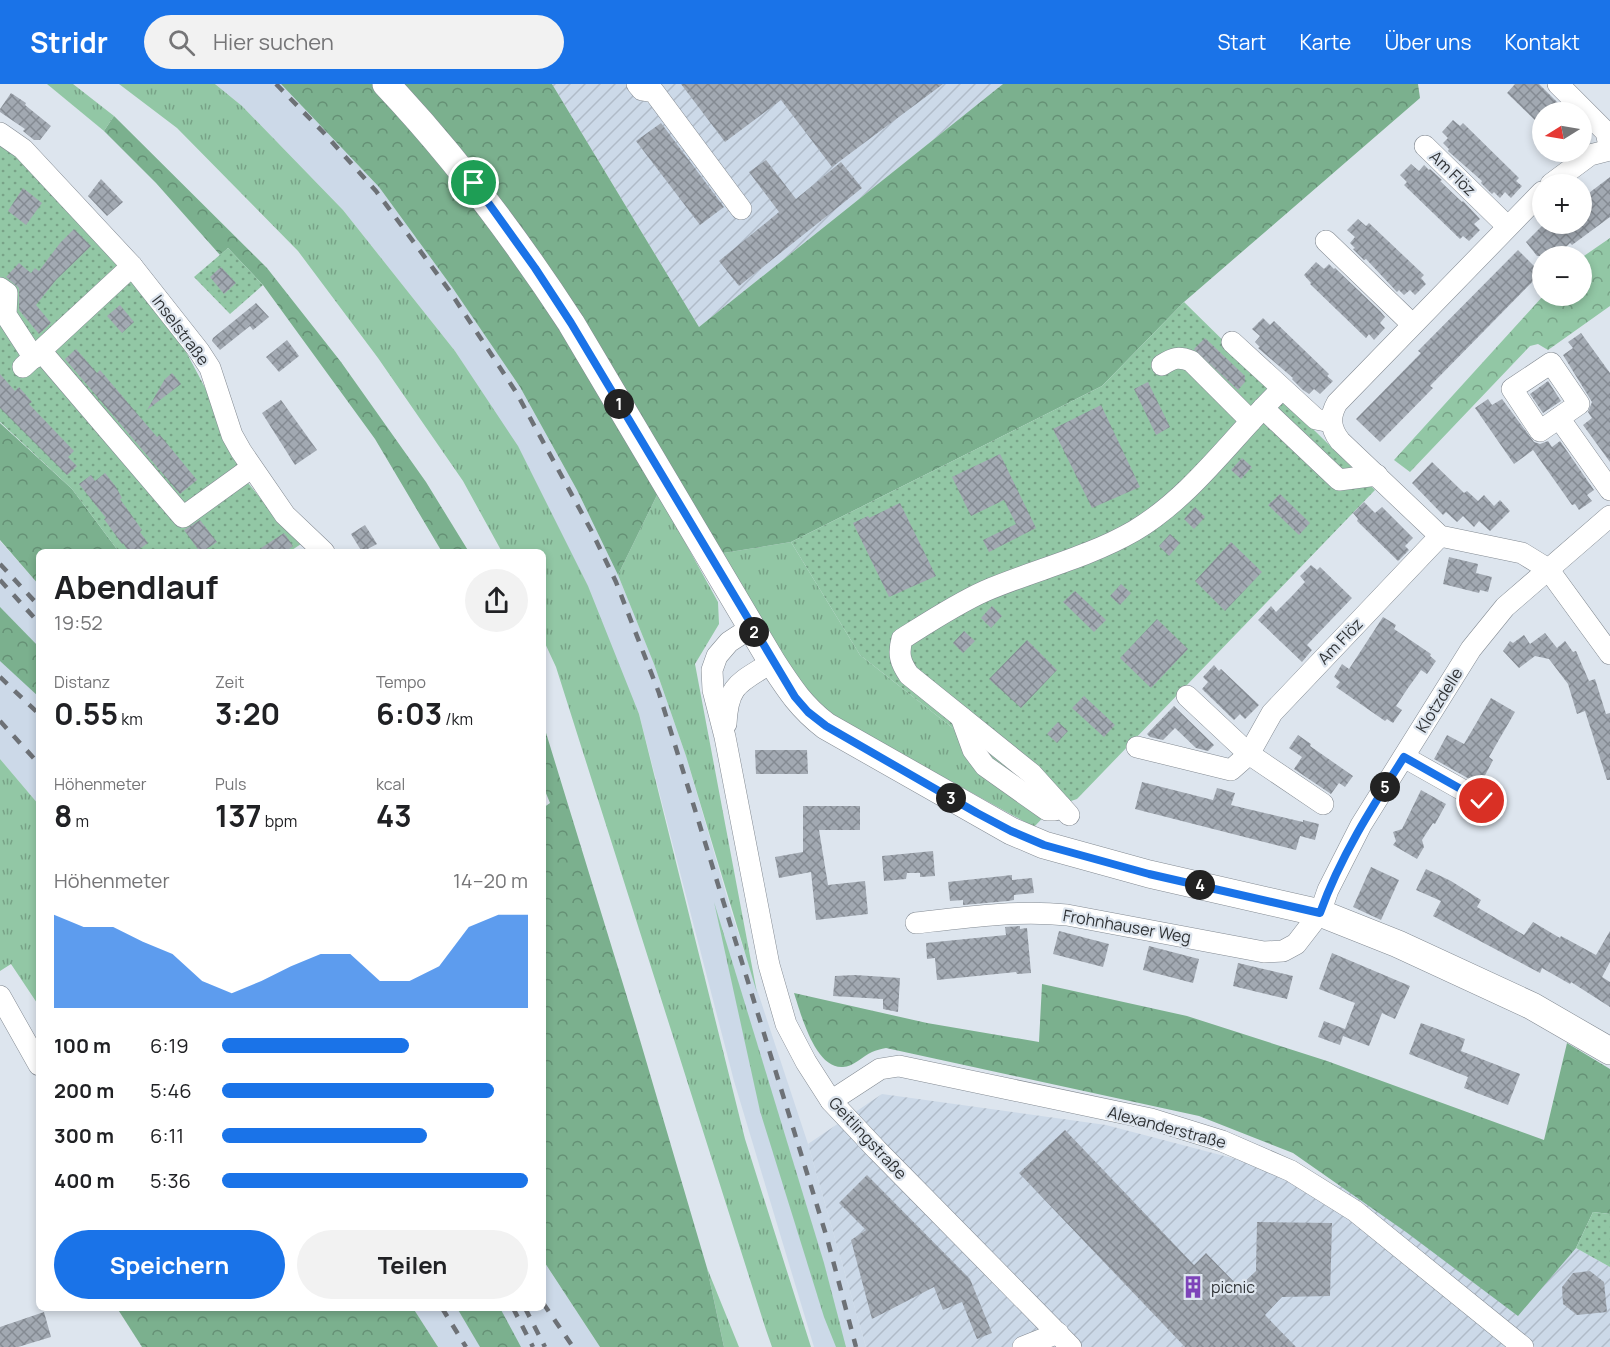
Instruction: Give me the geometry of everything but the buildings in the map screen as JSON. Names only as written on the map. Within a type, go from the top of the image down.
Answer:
[{"type":"main road","points":[[386,84],[474,183],[535,268],[571,323],[772,662],[808,712],[826,726],[1011,831],[1044,845],[1149,874],[1320,913],[1398,944],[1532,1006],[1610,1051]]},
{"type":"street","points":[[637,84],[642,90],[654,92],[741,209]]},
{"type":"street","points":[[1558,84],[1606,132],[1610,150],[1590,155],[1564,174]]},
{"type":"street","name":"Inselstraße","points":[[0,133],[23,149],[132,266],[199,351],[210,368],[232,435],[251,468],[285,515],[315,549]]},
{"type":"street","name":"Am Flöz","points":[[1425,146],[1507,226]]},
{"type":"street","points":[[1532,202],[1337,403],[1331,422],[1334,433],[1340,441],[1440,536],[1522,553],[1548,569],[1610,654]]},
{"type":"street","points":[[1326,241],[1413,324]]},
{"type":"street","points":[[33,359],[132,266]]},
{"type":"street","points":[[0,288],[7,293],[6,315],[33,359],[183,517],[251,468]]},
{"type":"street","points":[[1232,342],[1316,419],[1331,422]]},
{"type":"street","points":[[1162,365],[1173,358],[1180,357],[1191,361],[1339,480],[1377,475]]},
{"type":"street","points":[[1065,810],[1032,774],[909,675],[902,665],[898,652],[902,639],[984,591],[1097,550],[1161,513],[1282,389]]},
{"type":"street","points":[[1559,418],[1610,490]]},
{"type":"street","name":"Klotzdelle","points":[[1320,913],[1328,890],[1361,825],[1471,649],[1505,608],[1610,516]]},
{"type":"street","name":"Am Flöz","points":[[1137,747],[1231,770],[1249,754],[1272,713],[1440,536]]},
{"type":"street","name":"Geitlingstraße","points":[[752,627],[729,642],[717,656],[712,670],[713,690],[725,737],[769,965],[783,1014],[806,1062],[831,1101],[1065,1340]]},
{"type":"street","name":"Geitlingstraße","points":[[725,737],[727,705],[734,688],[772,662]]},
{"type":"street","points":[[1187,696],[1249,754],[1323,804]]},
{"type":"street","points":[[1404,757],[1482,801]]},
{"type":"street","name":"Frohnhauser Weg","points":[[916,922],[1038,912],[1067,915],[1264,952],[1283,951],[1296,944],[1320,913]]},
{"type":"street","points":[[0,996],[36,1060]]},
{"type":"street","name":"Alexanderstraße","points":[[831,1101],[880,1070],[898,1066],[1151,1119],[1222,1140],[1291,1171],[1355,1211],[1523,1347]]},
{"type":"street","points":[[1023,1347],[1065,1340]]},
{"type":"shaded area","points":[[215,84],[281,84],[379,187],[452,287],[520,387],[577,490],[618,575],[654,664],[686,756],[731,911],[808,1144],[866,1347],[814,1347],[734,1081],[639,714],[524,459],[455,351],[343,210],[242,106]]},
{"type":"shaded area","points":[[552,84],[1003,84],[699,327]]},
{"type":"shaded area","points":[[0,541],[36,582],[36,801],[0,759]]},
{"type":"shaded area","points":[[882,1094],[1106,1125],[1576,1248],[1610,1267],[1610,1347],[866,1347],[808,1144]]},
{"type":"shaded area","points":[[546,1265],[600,1347],[438,1347],[415,1311],[546,1311]]},
{"type":"green space","points":[[47,84],[73,84],[114,116],[104,131]]},
{"type":"green space","points":[[119,84],[215,84],[242,106],[343,210],[455,351],[518,446],[588,586],[639,714],[745,1139],[811,1347],[772,1347],[766,1330],[556,667],[546,645],[546,549],[500,549],[463,481],[378,358],[298,251],[177,128]]},
{"type":"green space","points":[[281,84],[552,84],[699,327],[1003,84],[1418,84],[1420,98],[1184,302],[1102,386],[791,542],[717,554],[658,493],[618,575],[577,490],[520,387],[452,287],[379,187]]},
{"type":"green space","points":[[114,116],[267,268],[341,362],[426,482],[467,549],[440,549],[375,439],[263,285],[228,248],[220,255],[156,183],[104,131]]},
{"type":"green space","points":[[0,142],[23,156],[120,266],[183,346],[211,399],[241,474],[301,544],[294,549],[117,549],[72,489],[0,422]]},
{"type":"green space","points":[[1610,238],[1610,306],[1548,350],[1538,344],[1530,346],[1410,472],[1394,460],[1534,306],[1592,306],[1592,250]]},
{"type":"green space","points":[[228,248],[263,285],[230,314],[194,277]]},
{"type":"green space","points":[[1184,302],[1375,490],[1077,799],[1053,807],[860,655],[791,542],[1102,386]]},
{"type":"green space","points":[[0,423],[72,489],[117,549],[36,549],[36,582],[0,540]]},
{"type":"green space","points":[[658,493],[718,602],[719,624],[695,664],[757,993],[686,756],[654,664],[618,575]]},
{"type":"green space","points":[[791,542],[860,655],[1053,807],[1034,827],[838,719],[797,685],[717,554]]},
{"type":"green space","points":[[0,607],[36,644],[36,694],[0,661]]},
{"type":"green space","points":[[546,733],[707,1268],[724,1347],[600,1347],[546,1265],[546,806],[550,803],[546,793]]},
{"type":"green space","points":[[0,759],[36,801],[36,1002],[11,964],[0,971]]},
{"type":"green space","points":[[714,902],[824,1263],[846,1347],[836,1347],[824,1317],[760,1111]]},
{"type":"green space","points":[[1042,984],[1187,1016],[1327,1061],[1544,1140],[1567,1043],[1610,1069],[1610,1214],[1593,1212],[1576,1248],[1518,1316],[1406,1232],[1293,1153],[1199,1116],[886,1048],[872,1052],[847,1067],[833,1065],[817,1050],[811,1039],[794,993],[927,1023],[1039,1042]]},
{"type":"green space","points":[[1593,1212],[1610,1214],[1610,1267],[1576,1248]]},
{"type":"green space","points":[[707,1268],[739,1347],[724,1347]]},
{"type":"green space","points":[[119,1311],[415,1311],[438,1347],[142,1347]]},
{"type":"green space","points":[[459,1311],[502,1311],[521,1347],[480,1347]]},
{"type":"railway","points":[[276,84],[376,191],[449,290],[516,392],[591,530],[616,582],[659,693],[827,1238],[856,1347]]},
{"type":"railway","points":[[0,564],[36,603]]},
{"type":"railway","points":[[0,580],[36,620]]},
{"type":"railway","points":[[0,677],[36,711]]},
{"type":"railway","points":[[0,721],[36,761]]},
{"type":"railway","points":[[546,1307],[573,1347]]},
{"type":"railway","points":[[444,1311],[466,1347]]},
{"type":"railway","points":[[515,1311],[533,1347]]},
{"type":"railway","points":[[527,1311],[545,1347]]},
{"type":"place","name":"picnic","points":[[1193,1287]]},
{"type":"route","points":[[474,183],[571,323],[772,662],[795,697],[808,712],[826,726],[977,813],[1044,845],[1149,874],[1320,913],[1328,890],[1361,825],[1404,757],[1482,801]]}]
